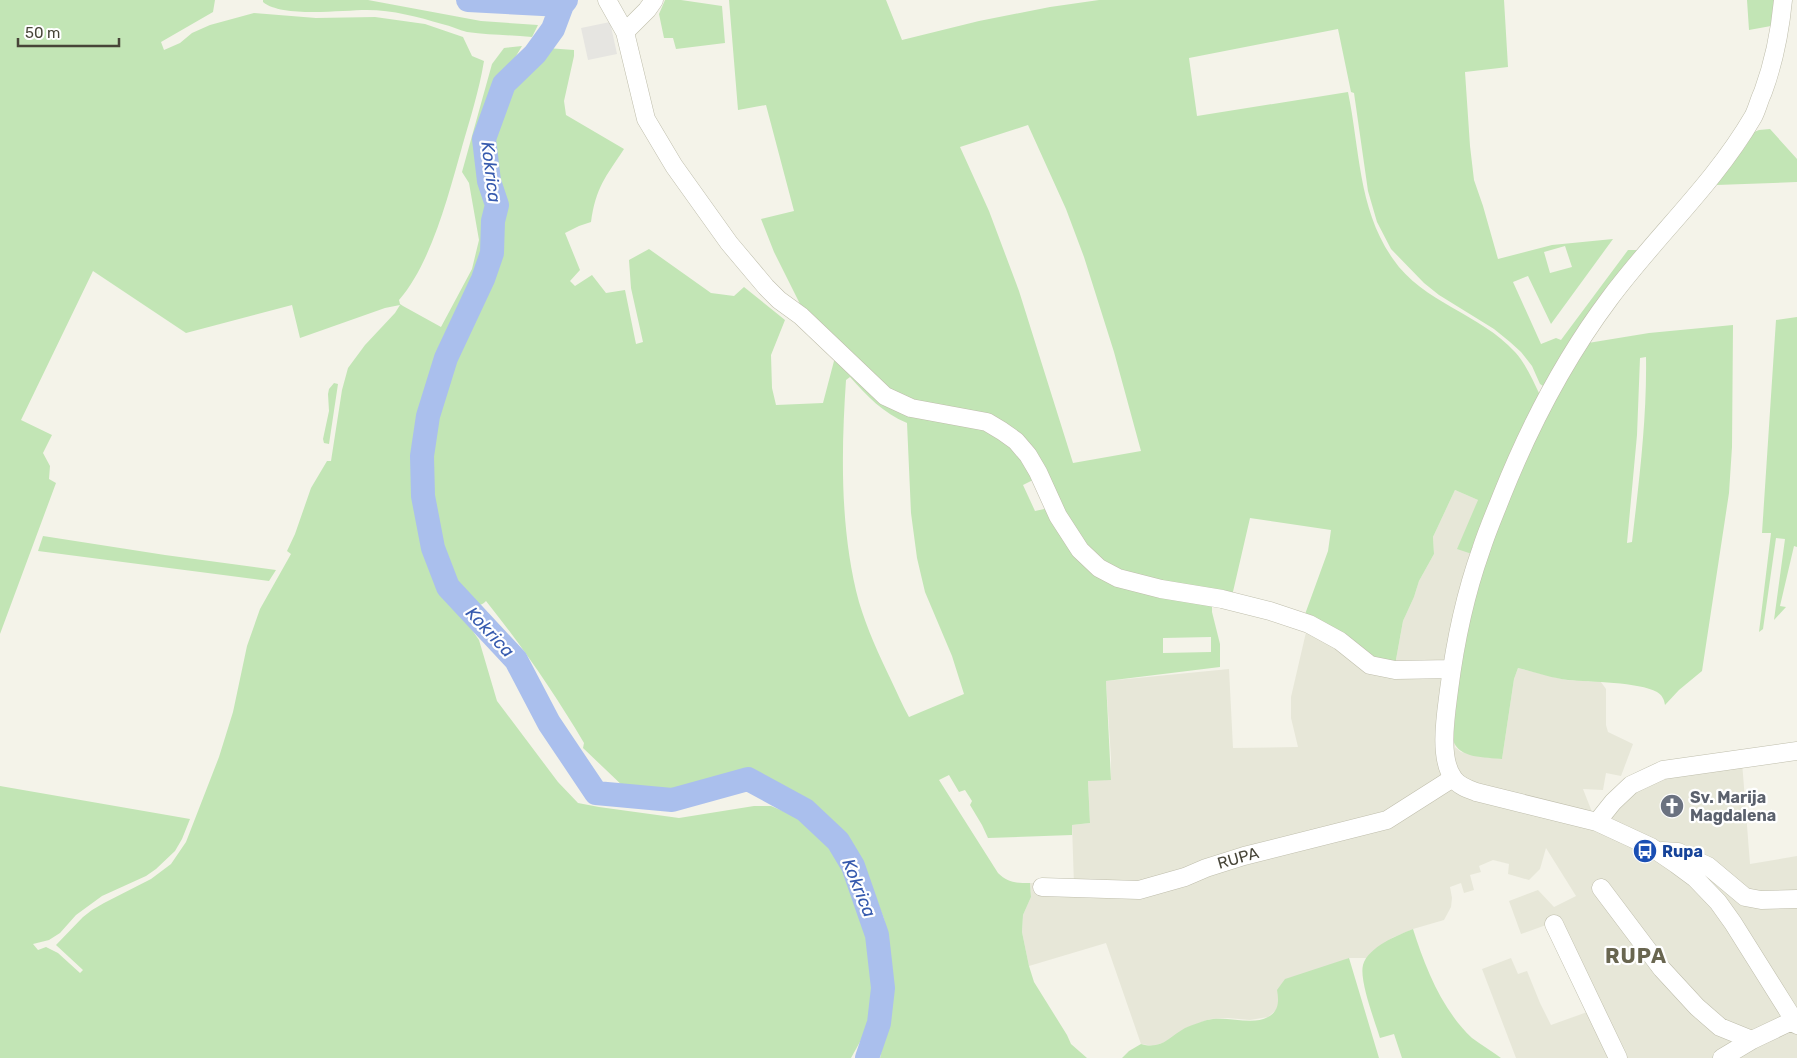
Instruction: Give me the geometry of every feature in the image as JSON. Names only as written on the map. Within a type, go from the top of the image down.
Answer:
[{"type":"street","points":[[625,32],[647,10],[654,0]]},
{"type":"street","points":[[1722,1058],[1794,1016],[1718,902],[1695,878],[1659,851],[1597,822],[1476,792],[1462,786],[1453,778],[1446,761],[1444,741],[1452,669],[1460,624],[1481,550],[1518,456],[1545,399],[1610,298],[1708,182],[1734,147],[1754,115],[1778,43],[1783,0]]},
{"type":"street","points":[[608,2],[625,32],[646,119],[674,166],[729,242],[779,300],[801,316],[885,396],[911,408],[987,422],[1016,441],[1028,455],[1038,472],[1058,516],[1080,550],[1099,568],[1118,578],[1222,599],[1270,611],[1309,624],[1340,641],[1370,665],[1395,670],[1452,669]]},
{"type":"street","points":[[1597,822],[1612,802],[1630,785],[1663,770],[1797,751]]},
{"type":"street","name":"RUPA","points":[[1042,887],[1139,890],[1185,877],[1244,856],[1388,820],[1453,778]]},
{"type":"street","points":[[1659,851],[1678,852],[1708,866],[1745,897],[1761,900],[1797,899]]},
{"type":"street","points":[[1601,888],[1662,969],[1697,1007],[1720,1027],[1752,1040]]},
{"type":"street","points":[[1554,924],[1618,1058]]},
{"type":"shaded area","points":[[610,22],[617,54],[588,60],[581,28]]},
{"type":"shaded area","points":[[1455,490],[1478,500],[1455,747],[1461,752],[1502,759],[1514,679],[1518,668],[1566,680],[1601,682],[1606,689],[1606,725],[1608,732],[1633,744],[1621,776],[1606,773],[1603,790],[1583,789],[1592,812],[1628,783],[1742,762],[1750,864],[1797,856],[1797,1058],[1516,1058],[1482,969],[1511,958],[1518,974],[1527,971],[1551,1025],[1590,1011],[1549,924],[1521,934],[1509,901],[1538,890],[1554,907],[1576,896],[1546,848],[1540,869],[1529,880],[1508,874],[1509,864],[1493,860],[1479,866],[1481,872],[1470,875],[1474,890],[1464,893],[1461,883],[1450,887],[1451,907],[1444,920],[1413,929],[1392,938],[1367,958],[1349,958],[1278,990],[1279,1002],[1276,1010],[1268,1017],[1250,1020],[1210,1019],[1186,1028],[1170,1040],[1154,1046],[1141,1044],[1106,943],[1029,966],[1022,932],[1023,915],[1031,897],[1030,883],[1074,885],[1072,825],[1090,823],[1088,780],[1111,780],[1106,681],[1229,669],[1233,748],[1298,747],[1291,718],[1291,697],[1307,628],[1395,665],[1403,621],[1419,581],[1434,554],[1433,537]]},
{"type":"green space","points":[[0,0],[215,0],[213,12],[161,42],[164,50],[180,43],[192,33],[210,25],[254,13],[316,18],[375,17],[425,24],[463,37],[472,56],[484,61],[477,94],[438,227],[421,267],[399,300],[403,306],[441,327],[472,269],[479,240],[469,183],[462,172],[492,64],[504,48],[522,46],[500,83],[485,115],[480,138],[484,185],[490,199],[490,212],[486,222],[486,249],[480,272],[447,341],[423,418],[417,456],[418,496],[423,527],[431,552],[447,599],[459,611],[479,640],[497,701],[558,782],[578,803],[679,818],[754,806],[771,806],[802,819],[831,846],[846,871],[858,902],[872,959],[876,989],[866,1031],[851,1058],[0,1058],[0,786],[190,819],[175,851],[156,869],[146,876],[102,896],[76,915],[60,933],[49,940],[33,944],[38,950],[46,947],[58,953],[80,973],[83,970],[56,945],[92,910],[151,879],[171,864],[186,842],[219,757],[233,712],[247,646],[260,609],[291,554],[287,551],[311,488],[327,461],[331,461],[342,390],[348,368],[365,345],[395,313],[400,305],[385,308],[300,338],[292,305],[186,333],[93,271],[21,420],[52,435],[43,453],[50,466],[49,479],[56,483],[0,634]]},
{"type":"green space","points":[[263,0],[368,0],[481,21],[538,25],[532,37],[483,34],[467,32],[424,19],[377,10],[298,12],[272,7],[263,2]]},
{"type":"green space","points":[[665,0],[681,0],[722,6],[725,43],[676,49],[673,38],[664,38],[659,14]]},
{"type":"green space","points":[[729,0],[886,0],[902,40],[979,21],[1050,7],[1099,0],[1504,0],[1508,67],[1465,72],[1474,180],[1498,259],[1552,245],[1613,239],[1551,324],[1528,276],[1513,282],[1541,344],[1556,338],[1561,340],[1628,250],[1638,250],[1543,386],[1540,384],[1532,366],[1510,342],[1494,329],[1439,295],[1424,283],[1391,249],[1377,222],[1368,191],[1354,93],[1351,92],[1338,29],[1189,58],[1197,116],[1348,92],[1367,199],[1373,220],[1393,259],[1405,274],[1420,287],[1501,339],[1523,362],[1540,395],[1472,554],[1457,549],[1478,500],[1455,490],[1433,537],[1434,554],[1419,581],[1403,621],[1395,665],[1387,665],[1304,617],[1328,551],[1331,530],[1250,518],[1232,596],[1120,574],[1082,546],[1026,443],[887,389],[802,308],[774,252],[761,219],[794,211],[766,105],[738,110]],"holes":[[[1028,125],[1066,209],[1084,257],[1114,352],[1141,451],[1073,463],[1019,291],[989,211],[960,147]],[[1565,246],[1572,267],[1550,273],[1544,252]]]},
{"type":"green space","points":[[1747,0],[1774,0],[1771,26],[1749,30]]},
{"type":"green space","points":[[533,47],[574,50],[564,101],[566,115],[624,149],[599,191],[591,222],[565,233],[580,270],[570,281],[575,286],[592,275],[606,293],[625,290],[636,344],[643,342],[631,288],[629,260],[649,249],[711,293],[734,296],[744,287],[785,320],[771,355],[772,388],[776,405],[823,403],[834,361],[838,361],[874,392],[979,425],[1016,448],[1035,479],[1023,485],[1035,511],[1049,508],[1081,557],[1212,602],[1212,612],[1220,644],[1220,667],[1106,681],[1111,780],[1088,781],[1090,823],[1072,825],[1072,835],[988,838],[970,805],[972,801],[965,790],[959,792],[949,775],[939,780],[998,873],[1012,882],[1030,883],[1031,897],[1023,915],[1022,932],[1034,982],[1071,1044],[1087,1058],[880,1058],[891,1006],[888,941],[884,919],[864,866],[844,836],[809,802],[752,771],[735,771],[680,788],[660,790],[626,789],[583,748],[584,743],[550,688],[486,601],[481,605],[470,603],[453,584],[432,519],[428,499],[426,479],[430,436],[440,392],[454,351],[476,305],[499,265],[501,249],[500,220],[505,203],[503,192],[492,174],[490,166],[491,134],[495,118],[508,88]],"holes":[[[850,377],[883,409],[907,423],[911,513],[917,558],[925,592],[952,656],[964,694],[909,717],[869,632],[859,602],[848,548],[845,520],[843,436],[846,380]],[[1211,637],[1211,652],[1163,653],[1163,638]]]},
{"type":"green space","points":[[1770,129],[1797,159],[1797,182],[1716,185],[1754,132]]},
{"type":"green space","points":[[1797,317],[1797,547],[1794,546],[1780,606],[1786,607],[1774,620],[1785,539],[1776,538],[1763,629],[1759,632],[1771,533],[1762,533],[1776,320]]},
{"type":"green space","points":[[1733,325],[1732,447],[1729,493],[1702,671],[1679,690],[1665,705],[1660,694],[1639,686],[1568,680],[1518,668],[1514,679],[1502,759],[1467,754],[1456,746],[1453,740],[1460,662],[1467,625],[1486,560],[1512,488],[1545,416],[1588,343],[1649,333]],"holes":[[[1646,357],[1642,450],[1632,542],[1627,543],[1637,435],[1640,358]]]},
{"type":"green space","points":[[334,383],[338,384],[329,444],[324,443],[323,439],[329,411],[328,394],[329,389]]},
{"type":"green space","points":[[43,536],[276,570],[269,581],[38,551]]},
{"type":"green space","points":[[1413,929],[1429,973],[1443,1001],[1461,1027],[1472,1038],[1501,1058],[1402,1058],[1394,1034],[1380,1038],[1365,990],[1362,972],[1363,965],[1377,947]]},
{"type":"green space","points":[[1349,958],[1379,1058],[1122,1058],[1141,1044],[1160,1044],[1185,1028],[1207,1020],[1262,1020],[1272,1015],[1276,1009],[1278,1002],[1277,990],[1285,979]]},
{"type":"waterway","points":[[468,0],[562,5],[566,0]]},
{"type":"waterway","name":"Kokrica","points":[[562,5],[553,29],[535,54],[504,84],[484,139],[489,181],[497,205],[493,221],[492,253],[483,279],[446,358],[428,416],[422,456],[423,496],[433,548],[448,587],[516,660],[549,723],[596,793],[672,800],[748,779],[805,810],[838,841],[853,866],[877,935],[883,988],[879,1023],[867,1058]]},
{"type":"place","name":"Sv. Marija Magdalena","points":[[1672,806]]},
{"type":"place","name":"Rupa","points":[[1645,851]]},
{"type":"district","name":"RUPA","points":[[1636,955]]}]
